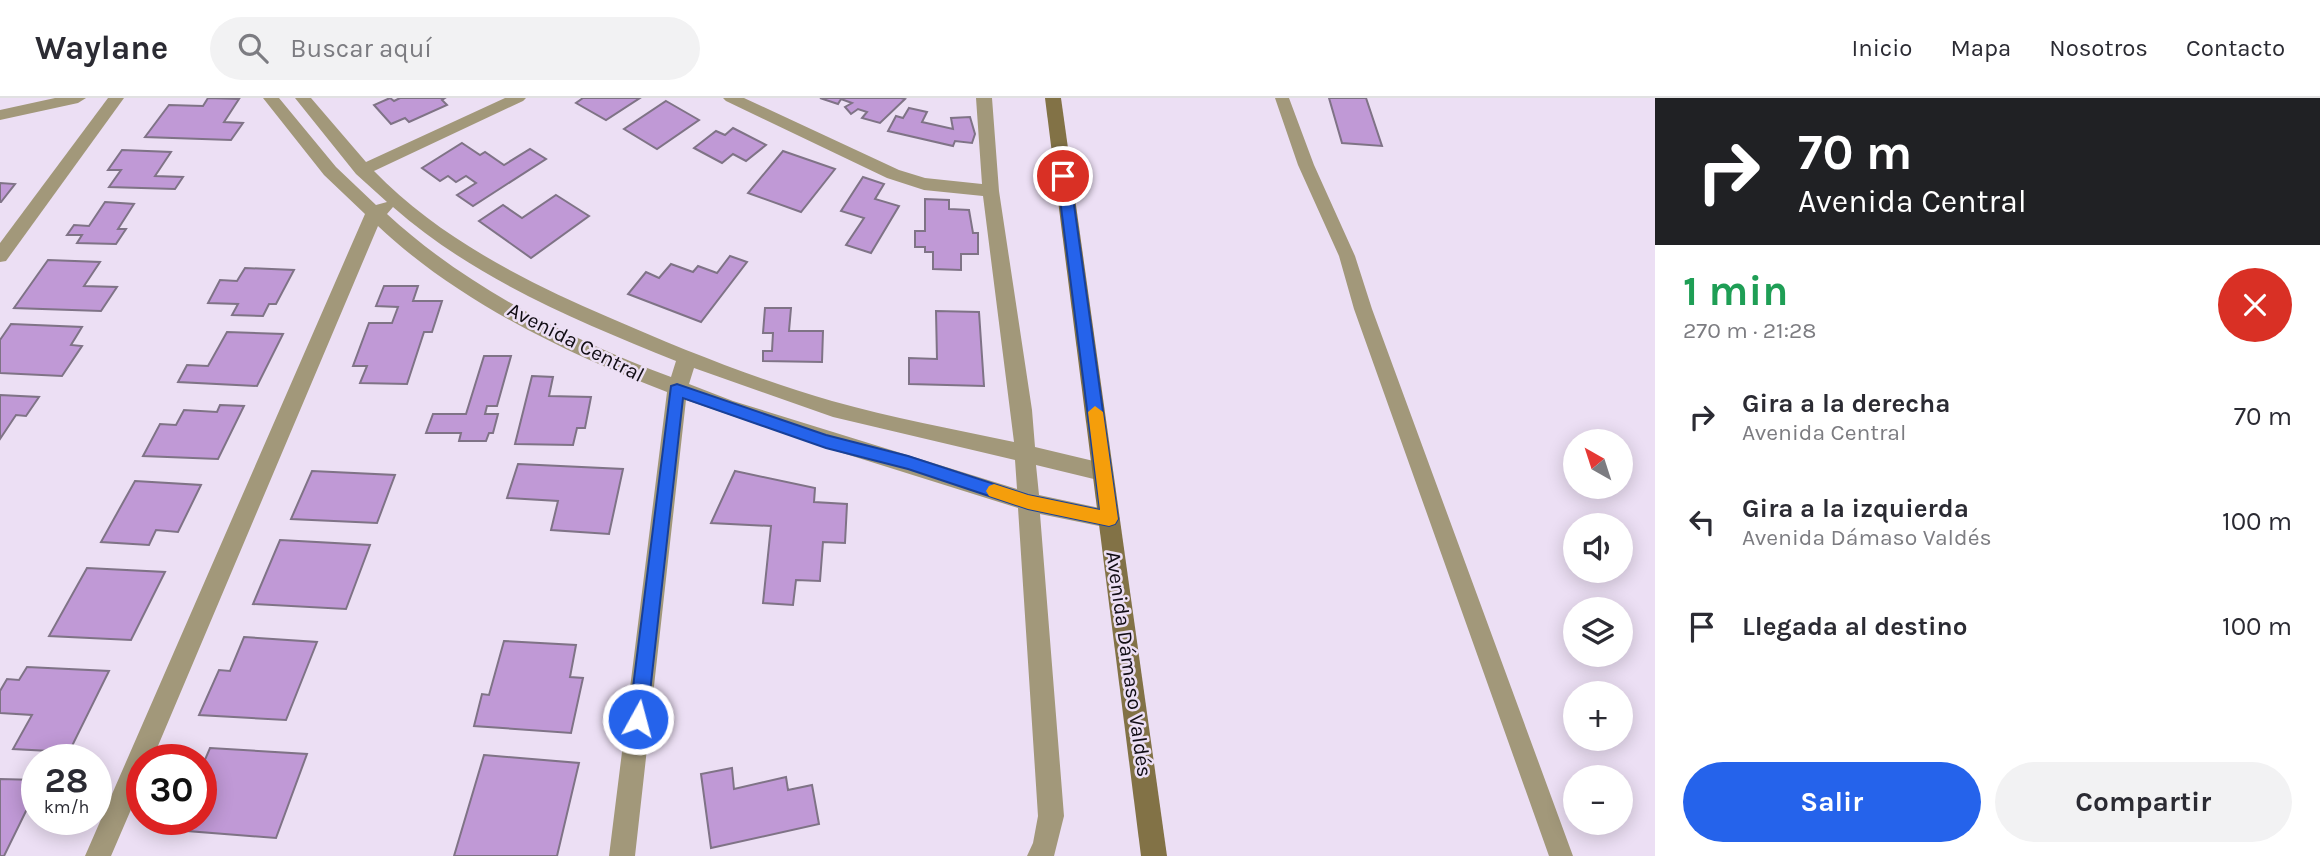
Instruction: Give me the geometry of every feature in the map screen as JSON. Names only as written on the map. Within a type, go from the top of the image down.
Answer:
[{"type":"street","points":[[0,115],[78,98]]},
{"type":"street","points":[[0,256],[116,98]]},
{"type":"street","name":"Avenida Central","points":[[271,98],[324,166],[374,214],[456,276],[503,305],[614,363],[677,390],[826,442],[908,463],[1028,502],[1109,519]]},
{"type":"street","name":"Avenida Central","points":[[303,98],[362,170],[394,202],[479,261],[596,321],[748,382],[833,409],[1025,451],[1102,472]]},
{"type":"street","points":[[362,170],[518,98]]},
{"type":"street","points":[[731,98],[892,174],[924,184],[991,191]]},
{"type":"street","points":[[984,98],[991,191],[1022,410],[1051,816],[1045,847],[1040,856]]},
{"type":"street","name":"Avenida Dámaso Valdés","points":[[1053,98],[1154,856]]},
{"type":"street","points":[[98,856],[374,214],[394,202]]},
{"type":"street","points":[[622,856],[677,390],[687,358]]},
{"type":"lane","points":[[1282,98],[1311,176],[1342,239],[1356,276],[1363,309],[1561,856]]},
{"type":"building","points":[[208,98],[239,99],[224,122],[243,123],[231,140],[145,137],[169,105],[203,106]]},
{"type":"building","points":[[390,98],[394,101],[400,98],[445,98],[442,100],[447,105],[409,122],[405,118],[391,124],[374,105]]},
{"type":"building","points":[[583,98],[640,98],[606,120],[576,103]]},
{"type":"building","points":[[820,98],[905,99],[880,123],[862,118],[867,112],[858,109],[851,114],[845,107],[852,103],[841,99],[838,104]]},
{"type":"building","points":[[1329,98],[1366,98],[1382,146],[1342,143]]},
{"type":"building","points":[[666,101],[699,120],[657,149],[624,129]]},
{"type":"building","points":[[909,108],[927,112],[922,122],[953,129],[951,118],[970,117],[975,134],[972,143],[955,141],[953,146],[888,131],[896,116],[903,118]]},
{"type":"building","points":[[733,128],[766,145],[746,161],[733,154],[722,163],[694,148],[716,131],[725,135]]},
{"type":"building","points":[[462,143],[480,155],[485,152],[504,165],[530,149],[546,159],[473,206],[457,195],[476,183],[466,176],[456,182],[448,176],[440,181],[422,168]]},
{"type":"building","points":[[122,150],[171,152],[155,176],[183,177],[175,189],[109,187],[121,170],[108,170]]},
{"type":"building","points":[[783,151],[835,169],[801,212],[748,193]]},
{"type":"building","points":[[863,177],[884,184],[875,199],[899,206],[871,253],[846,245],[864,218],[841,211]]},
{"type":"building","points":[[0,183],[15,184],[1,202],[0,202]]},
{"type":"building","points":[[556,195],[589,216],[531,258],[479,221],[503,205],[522,218]]},
{"type":"building","points":[[925,199],[949,200],[949,209],[969,210],[973,233],[978,233],[978,254],[961,254],[961,270],[933,269],[933,252],[925,252],[925,247],[915,247],[915,231],[925,231]]},
{"type":"building","points":[[105,202],[134,204],[118,229],[126,229],[116,244],[77,243],[82,235],[67,235],[74,225],[89,226]]},
{"type":"building","points":[[730,256],[747,262],[701,322],[628,294],[646,272],[659,278],[671,264],[693,272],[698,266],[717,273]]},
{"type":"building","points":[[48,260],[100,262],[84,286],[117,287],[101,311],[14,308]]},
{"type":"building","points":[[245,268],[294,270],[276,304],[269,304],[263,316],[232,315],[238,304],[208,303],[220,280],[237,281]]},
{"type":"building","points":[[384,286],[418,286],[413,301],[442,301],[432,332],[424,332],[407,384],[360,383],[367,366],[353,366],[369,323],[392,323],[398,307],[376,306]]},
{"type":"building","points":[[765,308],[791,308],[789,331],[823,331],[822,362],[763,361],[763,351],[772,351],[773,333],[763,333]]},
{"type":"building","points":[[936,311],[979,312],[984,386],[909,384],[909,358],[937,359]]},
{"type":"building","points":[[11,324],[82,327],[71,345],[82,346],[62,376],[0,373],[0,340]]},
{"type":"building","points":[[227,332],[283,334],[257,386],[178,382],[187,365],[208,366]]},
{"type":"building","points":[[484,356],[511,356],[497,406],[487,406],[485,414],[498,414],[493,433],[489,433],[486,441],[459,441],[461,433],[426,433],[433,414],[466,414]]},
{"type":"building","points":[[532,376],[553,377],[549,396],[591,397],[585,428],[577,428],[573,445],[515,444]]},
{"type":"building","points":[[0,395],[39,397],[26,416],[16,415],[0,439]]},
{"type":"building","points":[[220,405],[244,406],[218,459],[143,456],[160,424],[176,425],[184,410],[217,412]]},
{"type":"building","points":[[518,464],[623,469],[609,534],[551,530],[558,501],[507,498]]},
{"type":"building","points":[[312,471],[395,475],[377,523],[291,519]]},
{"type":"building","points":[[735,471],[815,488],[814,502],[847,504],[845,543],[823,542],[820,581],[796,580],[793,605],[763,603],[771,526],[711,523]]},
{"type":"building","points":[[135,481],[201,485],[178,532],[156,530],[149,545],[101,542]]},
{"type":"building","points":[[280,540],[370,545],[346,609],[253,604]]},
{"type":"building","points":[[87,568],[165,572],[131,640],[49,636]]},
{"type":"building","points":[[244,637],[317,642],[286,720],[199,715],[219,670],[230,671]]},
{"type":"building","points":[[504,641],[576,645],[570,677],[583,678],[571,733],[474,726],[482,694],[489,695]]},
{"type":"building","points":[[27,667],[109,671],[73,744],[21,744],[21,749],[13,749],[32,715],[0,713],[0,691],[7,679],[19,680]]},
{"type":"building","points":[[217,748],[307,754],[276,838],[217,833]]},
{"type":"building","points":[[484,755],[579,763],[557,856],[454,856]]},
{"type":"building","points":[[732,768],[734,789],[786,777],[788,790],[812,785],[819,824],[711,848],[701,774]]},
{"type":"building","points":[[0,779],[21,780],[21,821],[4,856],[0,856]]},
{"type":"slow traffic","points":[[994,491],[1028,502],[1109,519],[1095,412]]},
{"type":"route","points":[[638,719],[677,390],[826,442],[908,463],[1028,502],[1109,519],[1063,176]]}]
